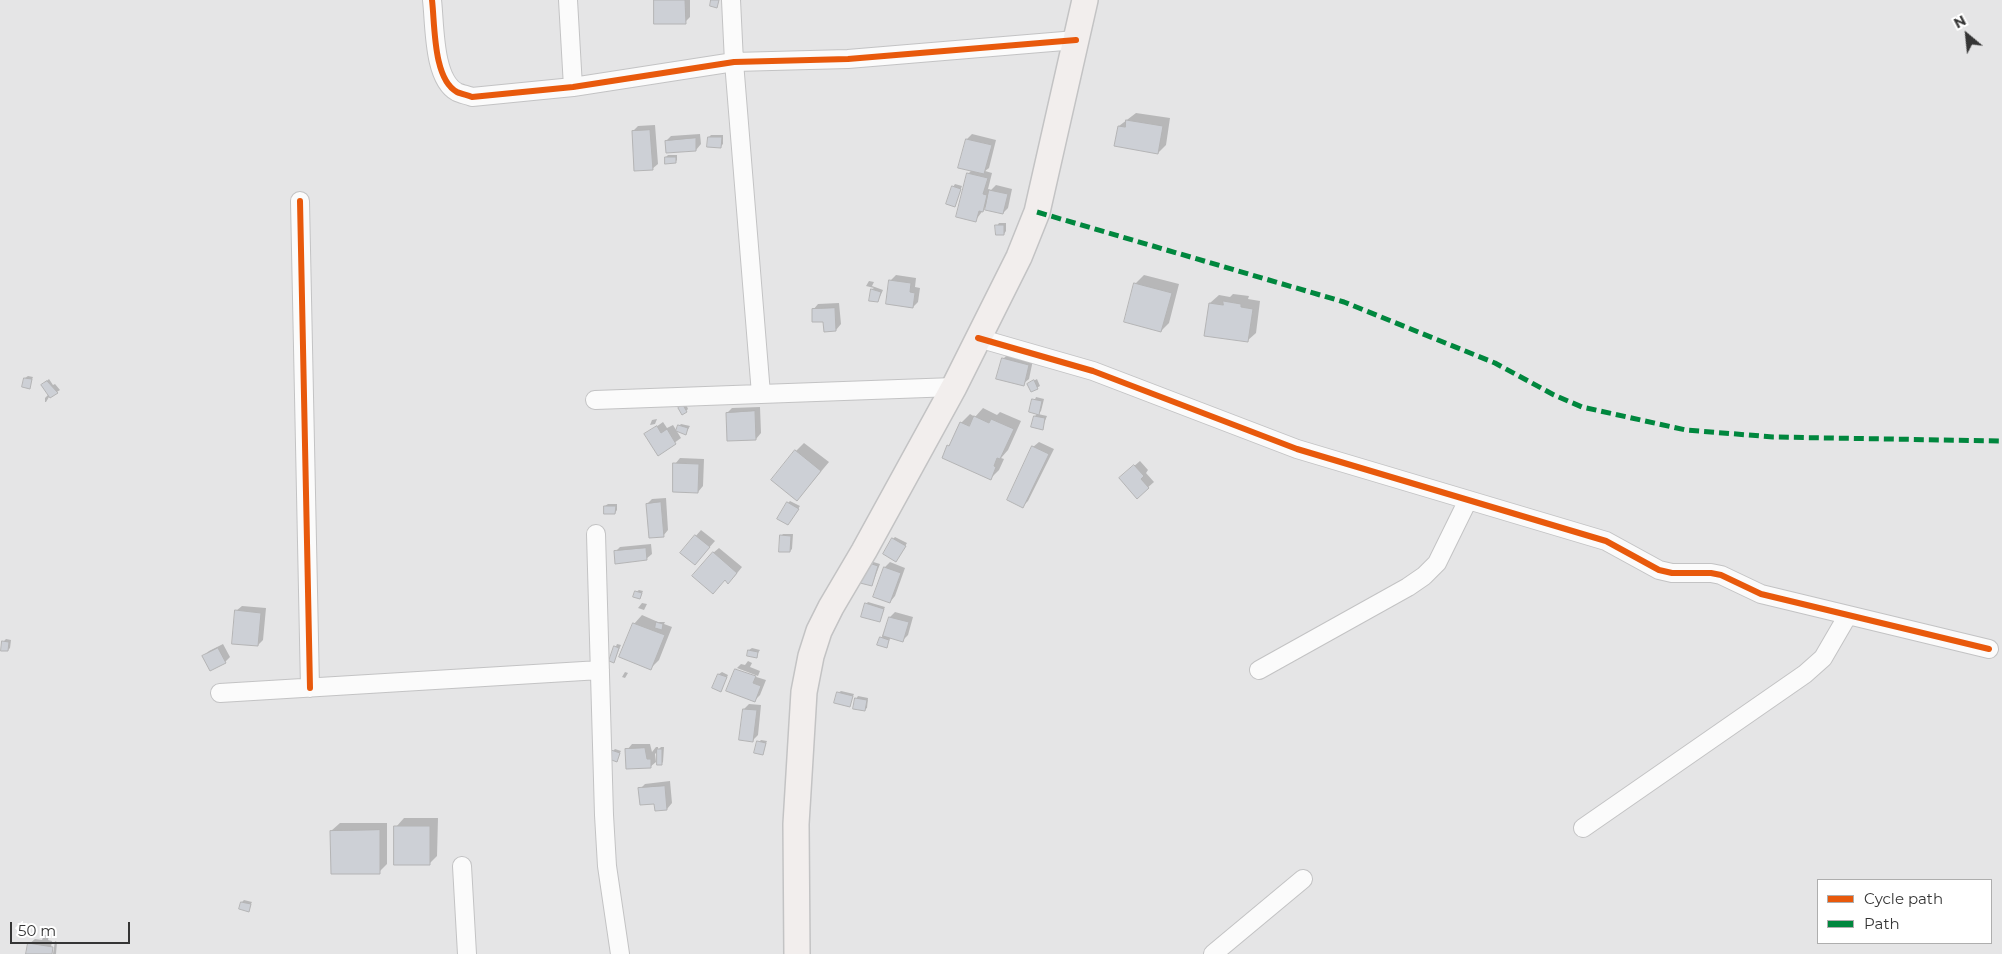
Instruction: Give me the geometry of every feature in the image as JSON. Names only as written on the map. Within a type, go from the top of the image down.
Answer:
[{"type":"main road","points":[[797,954],[796,824],[804,692],[811,656],[819,630],[831,607],[954,387],[1007,284],[1037,212],[1085,0]]},
{"type":"street","points":[[432,0],[439,66],[446,82],[456,92],[472,97],[573,87],[734,62],[848,59],[1076,40]]},
{"type":"street","points":[[568,0],[573,87]]},
{"type":"street","points":[[731,0],[734,62],[761,394]]},
{"type":"street","points":[[300,201],[310,688]]},
{"type":"street","points":[[978,338],[1093,370],[1297,449],[1606,541],[1659,570],[1672,573],[1711,573],[1722,575],[1761,594],[1989,649]]},
{"type":"street","points":[[596,400],[954,387]]},
{"type":"street","points":[[1259,670],[1408,587],[1424,576],[1438,562],[1468,500]]},
{"type":"street","points":[[596,534],[607,866],[620,954]]},
{"type":"street","points":[[1583,828],[1805,674],[1823,658],[1848,615]]},
{"type":"street","points":[[220,693],[600,670]]},
{"type":"street","points":[[462,866],[467,954]]},
{"type":"street","points":[[1213,954],[1304,879]]},
{"type":"building","points":[[654,0],[685,0],[686,24],[654,24]]},
{"type":"building","points":[[711,0],[719,0],[717,8],[710,6]]},
{"type":"building","points":[[1126,120],[1163,126],[1158,154],[1114,146],[1118,126],[1125,127]]},
{"type":"building","points":[[650,130],[653,170],[634,171],[632,131]]},
{"type":"building","points":[[708,137],[722,137],[721,148],[707,147]]},
{"type":"building","points":[[696,138],[696,151],[666,153],[665,141]]},
{"type":"building","points":[[966,139],[992,145],[984,174],[958,168]]},
{"type":"building","points":[[665,157],[676,157],[676,163],[665,164]]},
{"type":"building","points":[[967,173],[988,178],[983,194],[987,195],[983,212],[979,211],[976,222],[956,217]]},
{"type":"building","points":[[952,186],[961,189],[955,207],[946,204]]},
{"type":"building","points":[[989,190],[1008,194],[1003,214],[985,210]]},
{"type":"building","points":[[995,225],[1004,225],[1004,235],[996,235]]},
{"type":"building","points":[[889,280],[911,283],[910,292],[915,293],[913,308],[886,304]]},
{"type":"building","points":[[1134,283],[1172,293],[1161,332],[1124,322]]},
{"type":"building","points":[[871,289],[881,292],[878,302],[869,301]]},
{"type":"building","points":[[1223,301],[1241,304],[1241,307],[1253,309],[1248,342],[1204,336],[1209,303],[1223,305]]},
{"type":"building","points":[[835,308],[836,331],[824,332],[823,322],[812,322],[812,309]]},
{"type":"building","points":[[1002,358],[1029,365],[1024,386],[996,379]]},
{"type":"building","points":[[24,378],[32,379],[30,389],[22,387]]},
{"type":"building","points":[[1034,380],[1038,389],[1031,392],[1027,384]]},
{"type":"building","points":[[47,381],[58,393],[50,398],[41,385]]},
{"type":"building","points":[[1032,399],[1042,401],[1039,415],[1029,412]]},
{"type":"building","points":[[683,405],[687,412],[682,415],[678,408]]},
{"type":"building","points":[[755,411],[756,440],[727,441],[726,413]]},
{"type":"building","points":[[974,416],[989,423],[991,419],[1014,429],[1000,459],[997,458],[991,480],[942,458],[960,422],[969,426]]},
{"type":"building","points":[[1034,416],[1045,418],[1043,430],[1031,427]]},
{"type":"building","points":[[678,425],[688,428],[686,435],[676,431]]},
{"type":"building","points":[[657,426],[661,433],[667,429],[676,444],[658,456],[644,434]]},
{"type":"building","points":[[1032,446],[1049,454],[1023,508],[1007,500]]},
{"type":"building","points":[[795,450],[821,471],[797,501],[771,480]]},
{"type":"building","points":[[673,463],[699,464],[698,493],[673,492]]},
{"type":"building","points":[[1134,465],[1144,476],[1141,479],[1149,488],[1137,499],[1119,478]]},
{"type":"building","points":[[661,502],[664,537],[649,538],[646,504]]},
{"type":"building","points":[[787,502],[799,509],[788,525],[777,519]]},
{"type":"building","points":[[604,506],[616,506],[615,514],[604,514]]},
{"type":"building","points":[[695,535],[710,547],[695,565],[680,553]]},
{"type":"building","points":[[780,535],[791,536],[790,552],[779,552]]},
{"type":"building","points":[[892,538],[906,546],[896,562],[883,554]]},
{"type":"building","points":[[646,548],[647,560],[615,564],[614,551]]},
{"type":"building","points":[[713,552],[737,573],[728,584],[725,580],[713,594],[692,576]]},
{"type":"building","points":[[866,562],[878,566],[872,586],[860,583]]},
{"type":"building","points":[[884,567],[901,573],[890,603],[873,597]]},
{"type":"building","points":[[635,591],[642,593],[640,599],[633,597]]},
{"type":"building","points":[[865,603],[884,609],[880,622],[861,617]]},
{"type":"building","points":[[235,610],[261,613],[258,646],[232,644]]},
{"type":"building","points":[[889,617],[909,622],[903,642],[883,636]]},
{"type":"building","points":[[656,622],[663,624],[662,630],[655,628]]},
{"type":"building","points":[[633,623],[665,635],[651,670],[619,657]]},
{"type":"building","points":[[880,637],[889,640],[887,648],[877,645]]},
{"type":"building","points":[[2,641],[9,642],[8,651],[1,651]]},
{"type":"building","points":[[614,646],[619,648],[614,663],[609,661]]},
{"type":"building","points":[[218,648],[226,663],[210,671],[202,656]]},
{"type":"building","points":[[748,650],[758,652],[757,658],[747,656]]},
{"type":"building","points":[[735,669],[756,676],[753,683],[761,686],[755,702],[726,691]]},
{"type":"building","points":[[718,674],[727,677],[721,692],[712,688]]},
{"type":"building","points":[[837,692],[853,696],[850,707],[834,703]]},
{"type":"building","points":[[855,698],[867,700],[865,711],[853,709]]},
{"type":"building","points":[[743,709],[757,710],[753,742],[739,740]]},
{"type":"building","points":[[757,741],[766,743],[763,755],[754,753]]},
{"type":"building","points":[[645,748],[647,759],[651,759],[651,768],[626,769],[625,749]]},
{"type":"building","points":[[657,749],[662,749],[662,765],[657,765]]},
{"type":"building","points":[[611,750],[620,753],[617,762],[609,759]]},
{"type":"building","points":[[665,786],[667,810],[655,811],[654,804],[640,805],[638,788]]},
{"type":"building","points":[[394,826],[430,826],[430,865],[394,865]]},
{"type":"building","points":[[380,830],[380,874],[331,874],[330,831]]},
{"type":"building","points":[[241,902],[251,904],[249,912],[239,909]]},
{"type":"building","points":[[28,943],[53,947],[52,954],[26,954]]},
{"type":"marked path","points":[[1037,212],[1344,302],[1495,363],[1554,395],[1582,407],[1686,430],[1773,437],[2002,441]]},
{"type":"cycle path","points":[[432,0],[437,51],[443,76],[457,92],[472,97],[573,87],[734,62],[848,59],[1076,40]]},
{"type":"cycle path","points":[[300,201],[310,688]]},
{"type":"cycle path","points":[[978,338],[1093,371],[1297,449],[1606,541],[1659,570],[1672,573],[1711,573],[1721,575],[1761,594],[1989,649]]}]
